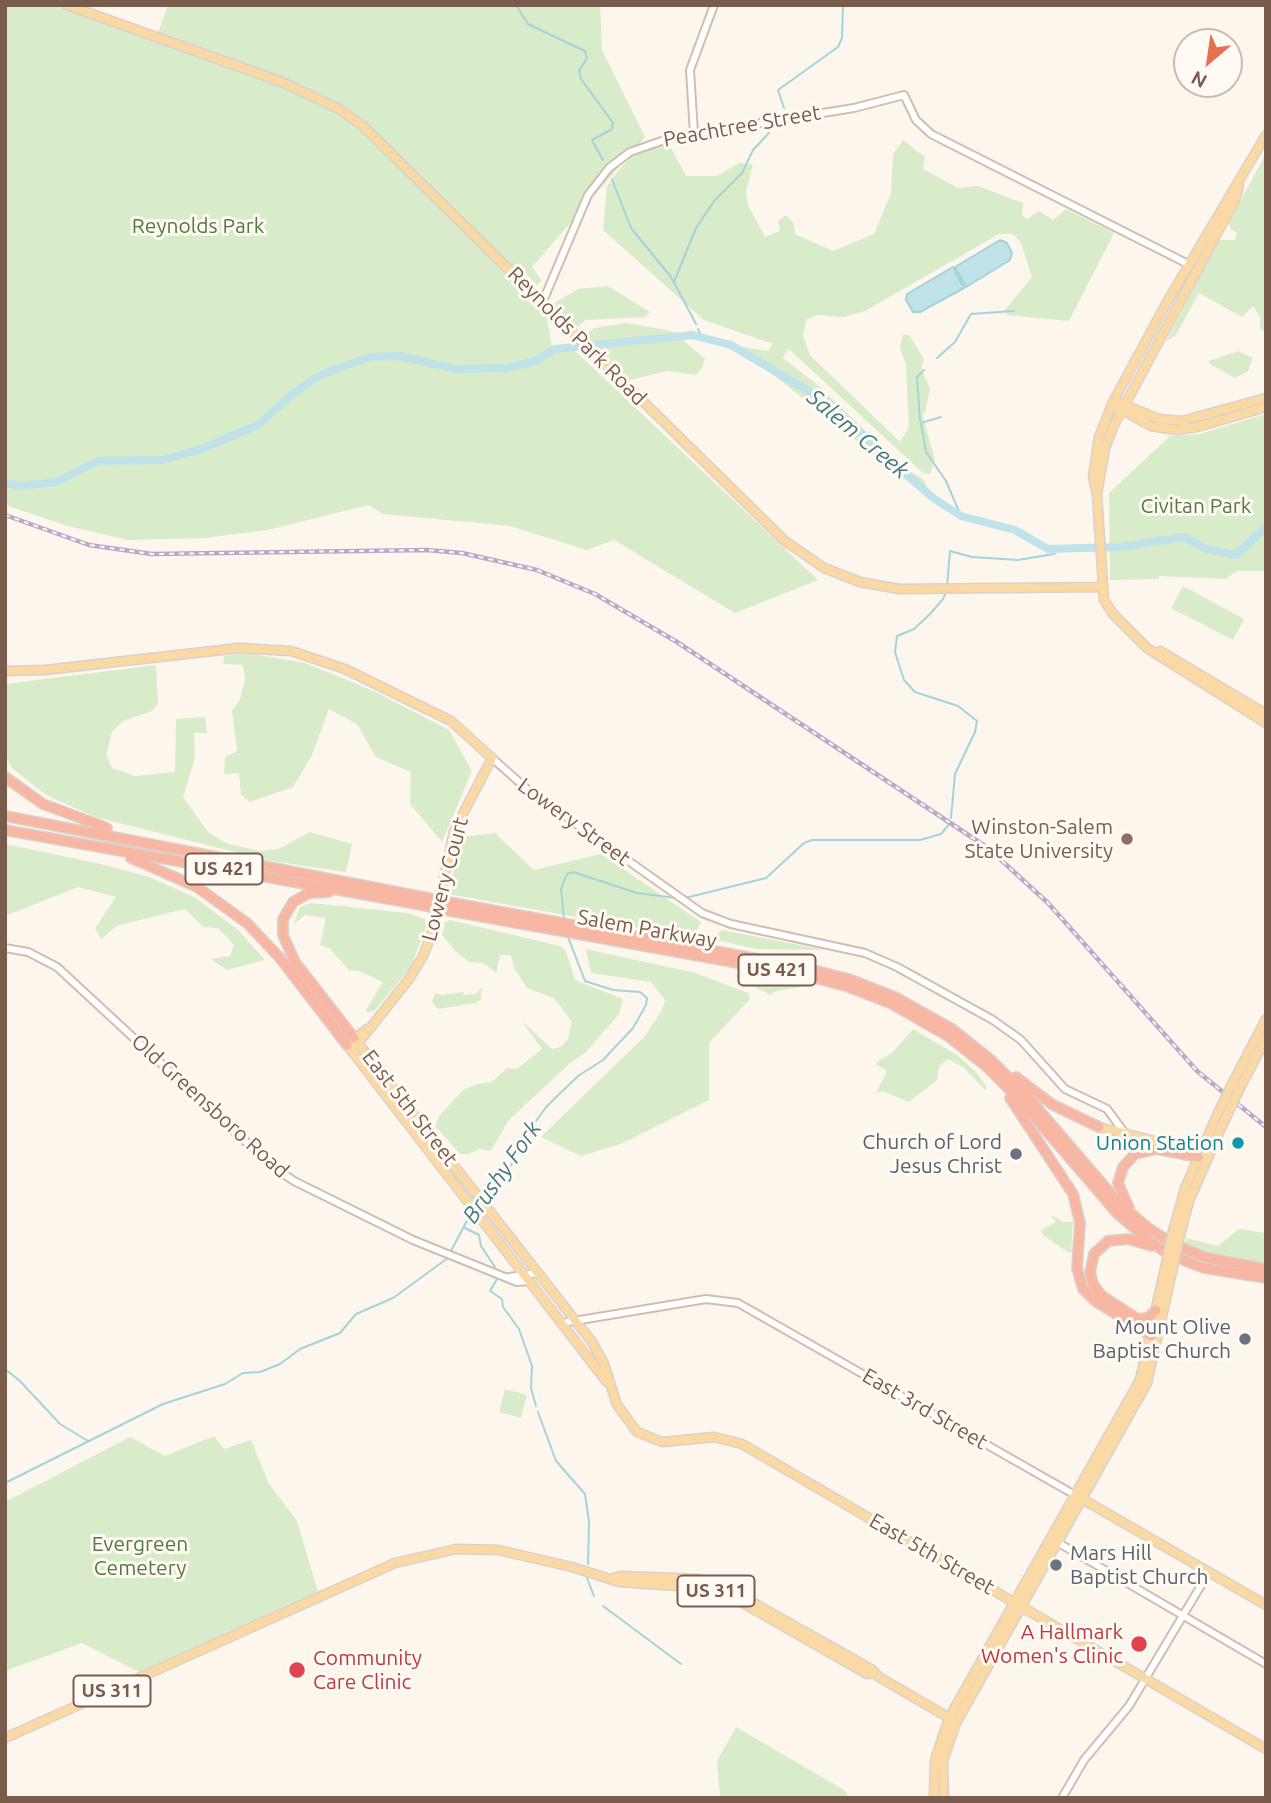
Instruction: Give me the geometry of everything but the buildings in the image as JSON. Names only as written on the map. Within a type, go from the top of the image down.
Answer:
[{"type":"highway","points":[[5,778],[34,799],[63,814],[156,843]]},
{"type":"highway","name":"Salem Parkway","points":[[5,816],[156,843],[452,907],[801,967],[849,979],[910,1004],[978,1049],[1026,1095],[1112,1195],[1162,1238],[1223,1263],[1266,1269]]},
{"type":"highway","name":"Salem Parkway","points":[[5,831],[345,891],[422,901]]},
{"type":"highway","points":[[103,849],[171,873],[234,913],[269,946],[353,1045]]},
{"type":"highway","points":[[345,891],[314,892],[296,899],[286,910],[282,930],[285,945],[353,1045]]},
{"type":"highway","name":"Salem Parkway","points":[[595,933],[846,986],[920,1019],[986,1066],[1020,1100],[1117,1213],[1163,1251],[1195,1265],[1266,1280]]},
{"type":"highway","points":[[978,1049],[1053,1105],[1099,1127]]},
{"type":"highway","points":[[986,1066],[1021,1112],[1073,1194],[1080,1223],[1077,1268],[1083,1289],[1091,1299],[1154,1334]]},
{"type":"highway","points":[[1136,1218],[1118,1183],[1121,1172],[1131,1158],[1140,1152],[1157,1149],[1202,1155]]},
{"type":"highway","points":[[1154,1334],[1137,1319],[1106,1299],[1095,1288],[1090,1276],[1092,1258],[1104,1244],[1118,1239],[1133,1240],[1163,1251]]},
{"type":"highway","points":[[1137,1319],[1148,1318],[1156,1310]]},
{"type":"main road","name":"Reynolds Park Road","points":[[67,5],[267,76],[339,109],[380,142],[801,554],[824,568],[860,582],[899,589],[1103,587]]},
{"type":"main road","points":[[1097,495],[1093,486],[1095,454],[1113,402],[1228,196],[1240,182],[1266,135]]},
{"type":"main road","points":[[1240,182],[1235,200],[1123,408],[1105,448],[1097,495],[1098,530],[1104,600],[1113,614],[1135,639],[1266,723]]},
{"type":"main road","points":[[1179,304],[1192,270],[1189,265]]},
{"type":"main road","points":[[1123,408],[1154,417],[1182,421],[1266,398]]},
{"type":"main road","points":[[1113,402],[1151,426],[1176,430],[1197,428],[1266,408]]},
{"type":"main road","points":[[1103,587],[1123,621],[1144,640],[1266,714]]},
{"type":"main road","name":"Lowery Street","points":[[5,671],[55,669],[239,648],[291,651],[345,669],[451,721],[492,758]]},
{"type":"main road","name":"Lowery Court","points":[[353,1045],[404,986],[423,957],[434,925],[454,831],[492,758]]},
{"type":"main road","points":[[1202,1155],[1222,1126],[1235,1087],[1266,1019]]},
{"type":"main road","points":[[934,1798],[935,1760],[953,1720],[1136,1387],[1154,1334],[1176,1233],[1189,1201],[1202,1155],[1219,1111],[1266,1038]]},
{"type":"main road","name":"East 5th Street","points":[[353,1045],[576,1321],[599,1353],[621,1413],[642,1436],[662,1442],[714,1437],[742,1444],[1266,1749]]},
{"type":"main road","name":"East 5th Street","points":[[353,1045],[466,1199],[608,1383]]},
{"type":"main road","points":[[1099,1127],[1202,1155]]},
{"type":"main road","points":[[1154,1334],[1156,1310],[1168,1270]]},
{"type":"main road","points":[[1017,1604],[1057,1542],[1078,1496]]},
{"type":"main road","name":"East 3rd Street","points":[[1078,1496],[1266,1605]]},
{"type":"main road","name":"US 311","points":[[5,1738],[395,1563],[433,1552],[456,1549],[498,1550],[614,1578],[620,1582],[706,1588],[729,1595],[867,1674],[872,1673]]},
{"type":"main road","name":"US 311","points":[[614,1578],[699,1579],[720,1584],[871,1669],[872,1673],[953,1720]]},
{"type":"main road","points":[[663,1586],[665,1582],[692,1583],[699,1579]]},
{"type":"main road","points":[[944,1798],[943,1761],[953,1720]]},
{"type":"street","points":[[694,134],[690,70],[714,5]]},
{"type":"street","name":"Peachtree Street","points":[[542,301],[583,203],[606,171],[640,147],[694,134],[854,108],[904,95],[916,120],[925,130],[1189,265]]},
{"type":"street","name":"Lowery Street","points":[[492,758],[527,789],[694,907],[723,922],[852,949],[897,967],[1007,1029],[1065,1089],[1104,1107],[1121,1129],[1132,1136]]},
{"type":"street","name":"Old Greensboro Road","points":[[5,948],[28,952],[57,968],[272,1166],[331,1201],[443,1252],[520,1283],[538,1273]]},
{"type":"street","points":[[1099,1127],[1107,1123],[1109,1112]]},
{"type":"street","name":"East 3rd Street","points":[[562,1323],[706,1299],[738,1303],[1078,1496]]},
{"type":"street","points":[[1057,1542],[1266,1664]]},
{"type":"street","points":[[1062,1798],[1084,1760],[1121,1717],[1146,1679],[1209,1572]]},
{"type":"green space","name":"Reynolds Park","points":[[5,5],[55,5],[155,41],[168,5],[600,5],[602,50],[645,137],[532,267],[542,281],[537,285],[526,274],[517,285],[546,313],[552,346],[573,349],[818,580],[735,613],[614,540],[587,550],[510,526],[383,514],[369,505],[267,530],[205,538],[128,540],[68,526],[5,505]]},
{"type":"green space","points":[[903,140],[925,157],[923,169],[958,188],[978,186],[1023,203],[1022,215],[1027,219],[1039,211],[1053,220],[1066,209],[1114,233],[1069,321],[1007,315],[1004,311],[1032,277],[1021,243],[1013,234],[999,234],[865,311],[844,317],[817,315],[806,320],[803,336],[810,355],[900,442],[909,427],[906,365],[900,347],[903,335],[909,335],[924,359],[921,368],[930,388],[925,413],[922,413],[935,460],[930,474],[923,473],[791,351],[788,349],[783,358],[820,387],[901,465],[924,480],[926,485],[922,493],[737,346],[768,351],[773,344],[704,320],[603,230],[607,186],[622,166],[643,146],[669,144],[686,176],[717,176],[739,163],[753,164],[746,192],[748,205],[765,237],[780,231],[778,221],[786,215],[794,224],[795,234],[833,251],[874,234],[891,193],[893,154]]},
{"type":"green space","points":[[1264,157],[1266,331],[1260,329],[1260,317],[1253,306],[1242,317],[1199,293],[1176,335],[1166,342],[1218,240],[1235,240],[1237,232],[1231,230],[1229,222]]},
{"type":"green space","points":[[608,286],[650,312],[645,317],[586,320],[576,328],[553,304],[578,289]]},
{"type":"green space","points":[[627,323],[672,331],[705,359],[702,368],[696,375],[667,371],[630,380],[585,336],[594,328]]},
{"type":"green space","points":[[1238,351],[1253,358],[1248,371],[1235,378],[1210,364],[1209,361]]},
{"type":"green space","name":"Civitan Park","points":[[1266,414],[1266,571],[1237,571],[1226,579],[1159,576],[1159,579],[1110,580],[1109,493],[1170,436],[1199,434]]},
{"type":"green space","points":[[1183,586],[1244,619],[1233,640],[1171,608]]},
{"type":"green space","points":[[246,653],[305,663],[376,692],[449,730],[472,771],[442,842],[410,804],[411,772],[376,757],[357,724],[329,709],[311,757],[293,787],[250,802],[241,794],[239,773],[224,774],[225,757],[237,751],[232,711],[240,699],[245,680],[243,665],[223,664],[224,656]]},
{"type":"green space","points":[[156,665],[158,704],[152,711],[123,721],[112,732],[106,755],[112,768],[135,776],[175,772],[176,719],[205,717],[207,733],[194,733],[195,758],[183,797],[208,832],[228,844],[260,851],[279,849],[310,832],[352,844],[346,872],[271,861],[95,817],[46,795],[12,768],[5,755],[5,684]]},
{"type":"green space","points":[[495,833],[534,870],[601,854],[701,922],[693,938],[448,894],[462,837]]},
{"type":"green space","points":[[5,844],[149,877],[196,898],[238,930],[265,960],[227,970],[211,959],[230,956],[234,945],[218,928],[203,927],[185,909],[116,926],[101,939],[95,928],[116,897],[78,887],[5,916]]},
{"type":"green space","points":[[311,903],[407,913],[425,919],[426,927],[411,967],[375,1010],[367,1013],[366,1010],[383,982],[359,971],[349,970],[329,948],[320,945],[326,918],[305,915],[294,924],[300,907]]},
{"type":"green space","points":[[450,920],[560,946],[566,951],[575,980],[623,999],[619,1014],[586,1052],[569,1064],[508,1121],[491,1151],[479,1149],[469,1154],[460,1154],[435,1126],[439,1116],[463,1090],[492,1082],[507,1068],[517,1069],[542,1049],[521,1020],[552,1049],[561,1047],[568,1039],[572,1022],[554,998],[527,988],[514,968],[511,955],[500,955],[496,973],[483,963],[469,962],[456,952],[442,935],[445,922]]},
{"type":"green space","points":[[722,930],[825,950],[756,949],[713,939]]},
{"type":"green space","points":[[586,949],[695,973],[748,993],[750,999],[709,1043],[709,1100],[621,1144],[581,1156],[541,1137],[645,1036],[662,1010],[665,1000],[651,982],[591,973]]},
{"type":"green space","points":[[739,974],[792,981],[807,986],[776,991],[770,995],[735,976]]},
{"type":"green space","points":[[482,987],[481,999],[476,1003],[438,1009],[432,1002],[435,993],[476,994]]},
{"type":"green space","points":[[913,1029],[957,1055],[976,1072],[986,1086],[986,1091],[963,1067],[948,1059],[939,1067],[937,1080],[909,1102],[883,1091],[876,1093],[887,1071],[876,1064],[892,1053]]},
{"type":"green space","points":[[1050,1214],[1063,1222],[1073,1222],[1071,1254],[1044,1236],[1041,1230],[1056,1222]]},
{"type":"green space","points":[[1239,1229],[1266,1233],[1266,1264],[1217,1257],[1185,1245],[1186,1238],[1218,1246]]},
{"type":"green space","points":[[505,1389],[527,1395],[521,1418],[499,1412]]},
{"type":"green space","name":"Evergreen Cemetery","points":[[214,1436],[224,1449],[251,1440],[269,1484],[297,1521],[318,1592],[139,1672],[82,1643],[5,1671],[5,1502],[130,1437],[165,1456]]},
{"type":"green space","points":[[736,1727],[844,1790],[850,1798],[720,1798],[717,1761]]},
{"type":"water","points":[[1000,240],[1007,243],[1012,253],[1010,260],[966,287],[955,267]]},
{"type":"water","points":[[953,267],[964,288],[920,312],[913,312],[906,300],[907,294]]},
{"type":"waterway","points":[[516,5],[528,24],[585,51],[587,58],[579,71],[581,79],[613,123],[612,129],[592,140],[603,160]]},
{"type":"waterway","points":[[784,108],[778,90],[838,47],[842,38],[843,5]]},
{"type":"waterway","points":[[674,282],[696,228],[715,200],[742,173],[753,150],[769,133]]},
{"type":"waterway","points":[[612,179],[631,228],[671,277],[696,324]]},
{"type":"waterway","points":[[937,358],[955,342],[971,314],[1014,311]]},
{"type":"waterway","name":"Salem Creek","points":[[698,329],[701,336]]},
{"type":"waterway","name":"Salem Creek","points":[[5,483],[21,486],[56,482],[98,461],[161,460],[199,450],[258,425],[290,396],[320,375],[370,357],[399,356],[456,369],[506,368],[536,361],[555,349],[692,335],[731,345],[827,402],[933,498],[961,516],[1015,530],[1048,549],[1120,547],[1184,537],[1206,549],[1236,555],[1266,527]]},
{"type":"waterway","points":[[920,421],[917,377],[924,370]]},
{"type":"waterway","points":[[941,417],[921,423],[926,452],[946,481],[961,516]]},
{"type":"waterway","name":"Brushy Fork","points":[[947,587],[950,551],[972,557],[1018,560],[1054,554],[1060,547]]},
{"type":"waterway","name":"Brushy Fork","points":[[946,592],[943,599],[914,629],[897,636],[895,652],[904,680],[915,692],[958,706],[977,721],[975,732],[955,774],[951,818]]},
{"type":"waterway","name":"Brushy Fork","points":[[685,898],[766,878],[804,843],[812,840],[920,840],[941,834],[950,823]]},
{"type":"waterway","name":"Brushy Fork","points":[[564,918],[561,889],[567,874],[573,872],[637,893],[676,898]]},
{"type":"waterway","name":"Brushy Fork","points":[[483,1195],[505,1177],[530,1129],[547,1106],[578,1076],[603,1060],[633,1028],[646,1005],[647,998],[640,992],[613,990],[585,981],[568,937]]},
{"type":"waterway","name":"Brushy Fork","points":[[450,1253],[472,1211]]},
{"type":"waterway","points":[[465,1228],[479,1235],[481,1246],[495,1267]]},
{"type":"waterway","name":"Brushy Fork","points":[[5,1483],[163,1404],[225,1384],[243,1373],[260,1372],[280,1364],[300,1349],[340,1333],[356,1314],[393,1298],[448,1258]]},
{"type":"waterway","points":[[497,1279],[490,1291],[502,1299],[503,1307],[519,1329],[532,1366],[531,1388],[536,1406]]},
{"type":"waterway","points":[[5,1369],[20,1381],[60,1424],[88,1441]]},
{"type":"waterway","points":[[538,1412],[556,1461],[585,1494],[589,1522],[588,1564]]},
{"type":"waterway","points":[[587,1578],[594,1596]]},
{"type":"waterway","points":[[603,1606],[681,1664]]},
{"type":"railway","points":[[5,515],[89,545],[152,554],[427,550],[462,553],[537,570],[595,594],[677,642],[988,848],[1048,903],[1197,1071],[1266,1127]]},
{"type":"place","name":"Winston-Salem State University","points":[[1127,839]]},
{"type":"place","name":"Union Station","points":[[1238,1143]]},
{"type":"place","name":"Church of Lord Jesus Christ","points":[[1016,1154]]},
{"type":"place","name":"Mount Olive Baptist Church","points":[[1245,1339]]},
{"type":"place","name":"Mars Hill Baptist Church","points":[[1056,1565]]},
{"type":"place","name":"A Hallmark Women's Clinic","points":[[1139,1644]]},
{"type":"place","name":"Community Care Clinic","points":[[297,1670]]}]
